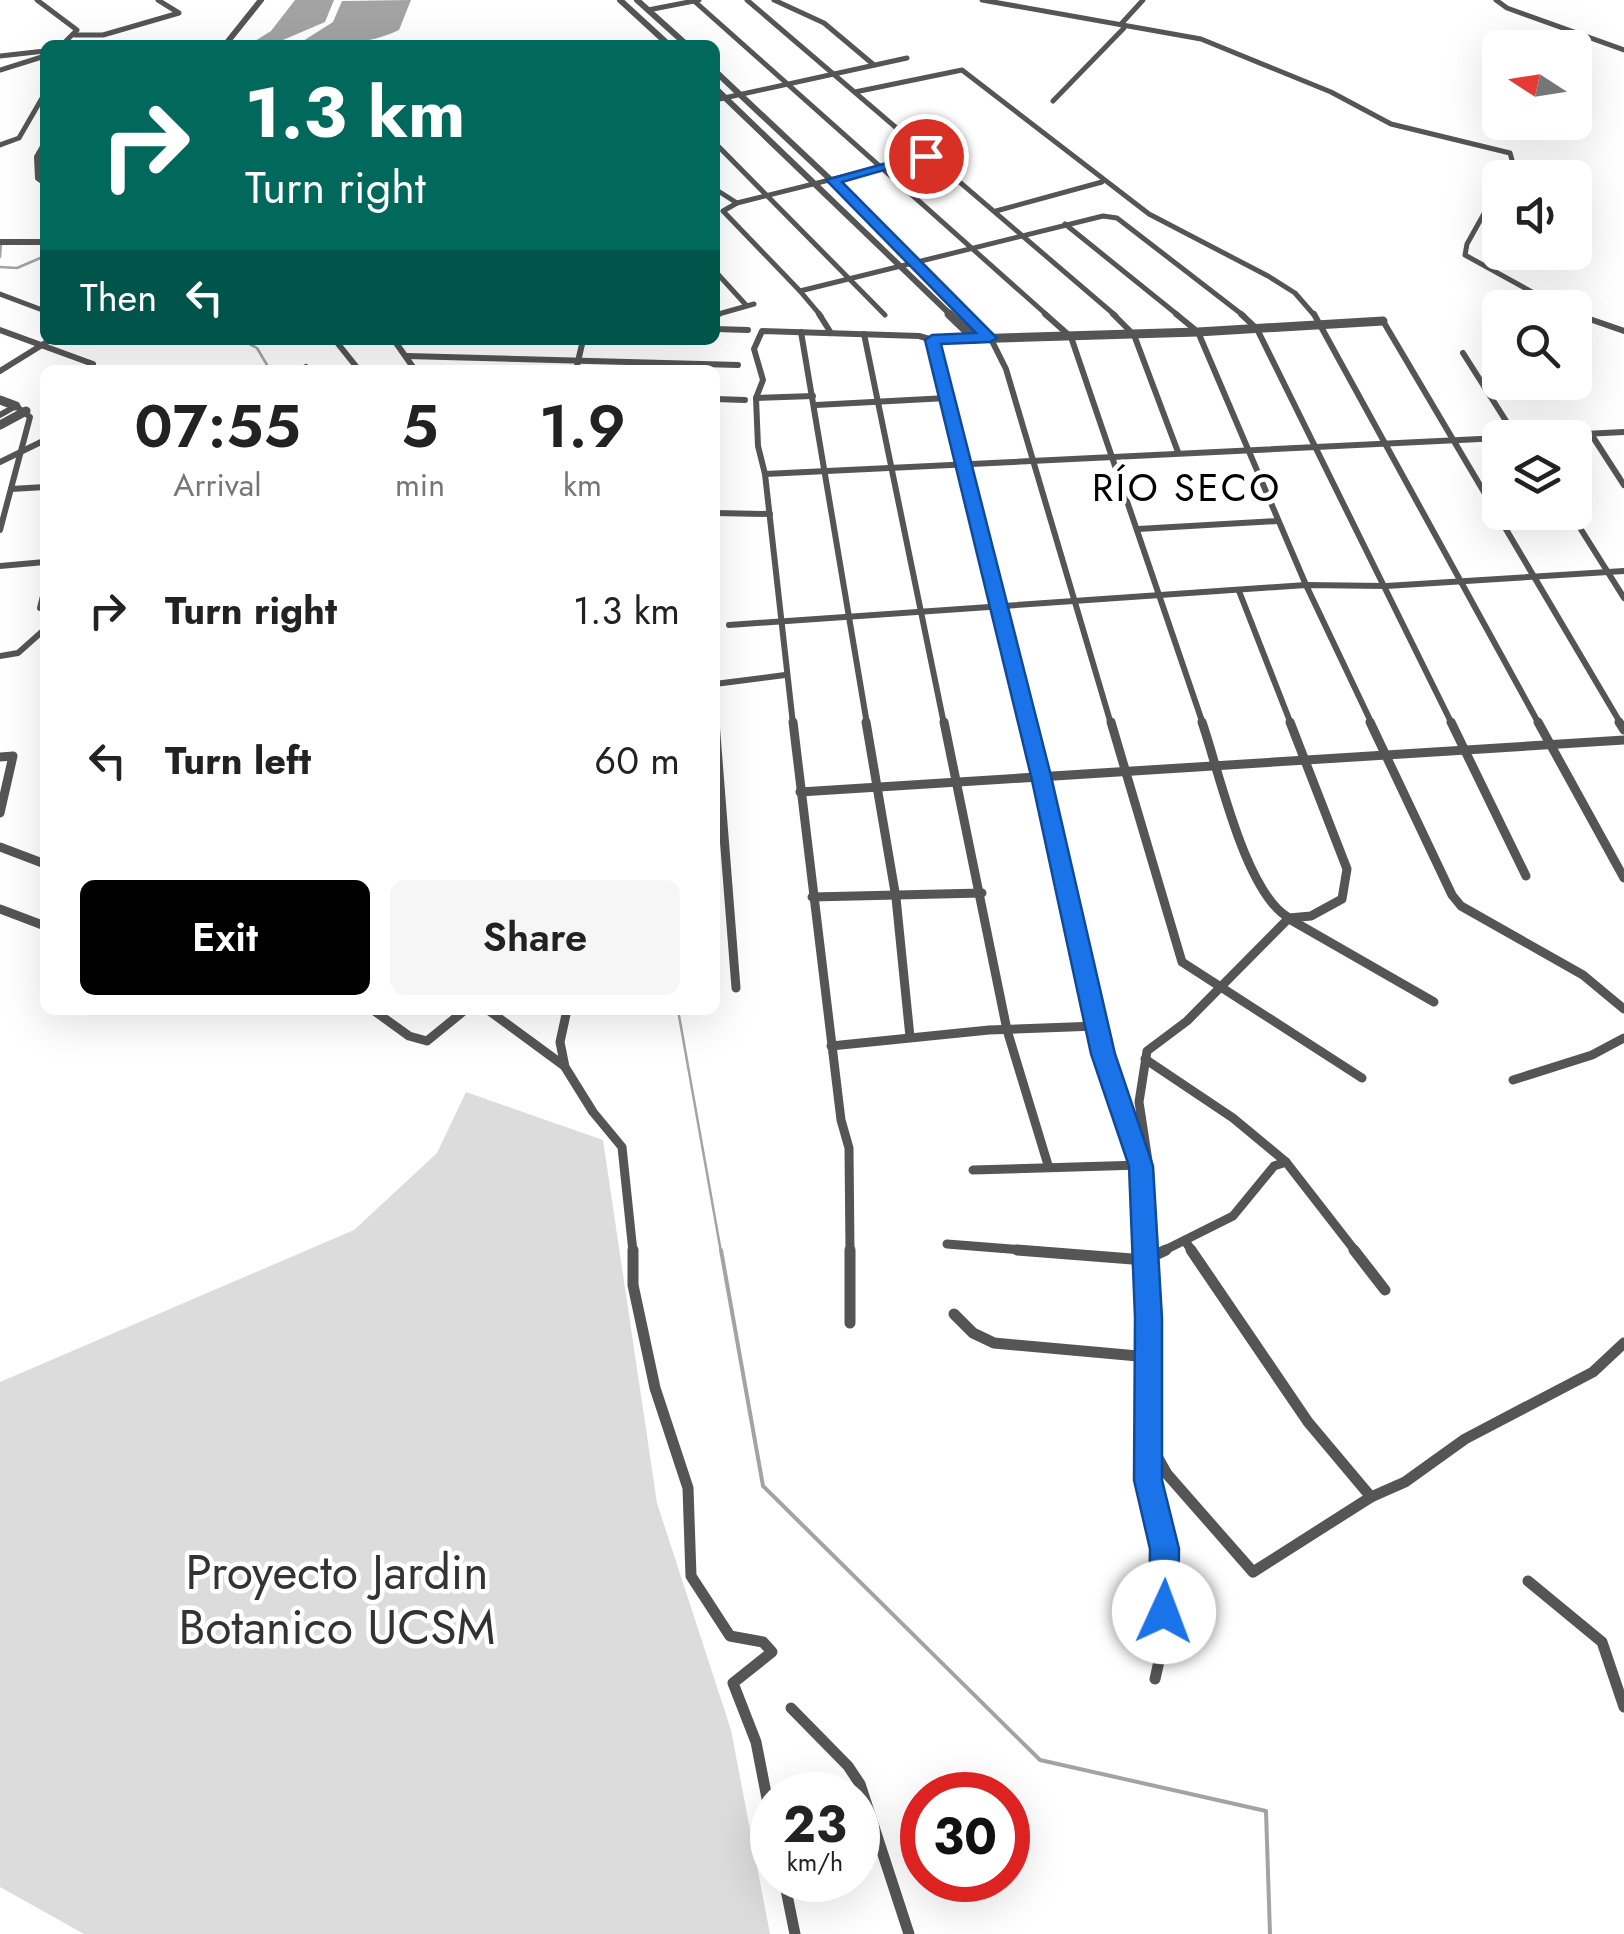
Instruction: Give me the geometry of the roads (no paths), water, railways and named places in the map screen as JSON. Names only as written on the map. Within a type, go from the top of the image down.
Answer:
[{"type":"street","points":[[37,0],[78,30],[69,40]]},
{"type":"street","points":[[74,36],[124,35],[139,24],[179,13],[158,0]]},
{"type":"street","points":[[230,40],[261,0]]},
{"type":"street","points":[[620,0],[663,40]]},
{"type":"street","points":[[637,0],[681,40]]},
{"type":"street","points":[[648,10],[695,0],[1071,337],[1250,862],[1273,908],[1434,1002]]},
{"type":"street","points":[[747,0],[1134,334],[1178,452]]},
{"type":"street","points":[[774,0],[824,22],[874,65]]},
{"type":"street","points":[[982,0],[1201,39],[1331,92],[1391,124],[1510,152],[1512,160]]},
{"type":"street","points":[[1054,101],[1143,0]]},
{"type":"street","points":[[1496,0],[1507,8],[1594,36],[1624,50]]},
{"type":"street","points":[[0,56],[40,54]]},
{"type":"street","points":[[0,70],[40,56]]},
{"type":"street","points":[[720,99],[907,58]]},
{"type":"street","points":[[854,92],[962,70],[1148,214],[1232,255],[1295,293],[1321,325],[1387,442],[1624,878]]},
{"type":"street","points":[[720,76],[918,262],[990,338],[1006,368],[1177,952],[1191,971],[1362,1078]]},
{"type":"street","points":[[720,93],[975,338]]},
{"type":"street","points":[[0,145],[19,138],[40,102]]},
{"type":"street","points":[[720,148],[885,316]]},
{"type":"street","points":[[40,151],[40,179]]},
{"type":"street","points":[[831,333],[828,323],[800,290],[723,212],[737,203],[926,156]]},
{"type":"street","points":[[996,211],[1102,182]]},
{"type":"street","points":[[720,192],[737,203]]},
{"type":"street","points":[[800,290],[1103,216],[1117,218],[1224,298],[1257,329],[1526,876]]},
{"type":"street","points":[[1482,217],[1465,255],[1482,264]]},
{"type":"street","points":[[1066,224],[1198,332],[1306,585],[1452,895],[1461,906],[1583,976],[1624,1009]]},
{"type":"street","points":[[0,242],[40,242]]},
{"type":"street","points":[[1492,270],[1528,290]]},
{"type":"street","points":[[720,275],[751,305],[720,314]]},
{"type":"street","points":[[0,294],[40,309]]},
{"type":"street","points":[[1592,320],[1624,330]]},
{"type":"street","points":[[850,1323],[849,1148],[830,1046],[785,676],[770,514],[758,446],[756,398],[763,385],[754,349],[762,330],[932,340],[1198,332],[1382,321],[1456,440],[1624,730]]},
{"type":"street","points":[[720,329],[748,330]]},
{"type":"street","points":[[0,338],[4,331],[93,364]]},
{"type":"street","points":[[802,332],[896,898],[910,1037]]},
{"type":"street","points":[[864,334],[1008,1030],[1048,1165]]},
{"type":"street","points":[[932,340],[1041,776],[1110,1078],[1141,1166],[1149,1357],[1148,1480],[1165,1549],[1167,1626],[1155,1678]]},
{"type":"street","points":[[338,345],[354,365]]},
{"type":"street","points":[[398,345],[412,365]]},
{"type":"street","points":[[0,372],[41,346]]},
{"type":"street","points":[[1462,353],[1506,420]]},
{"type":"street","points":[[407,356],[560,365]]},
{"type":"street","points":[[658,365],[738,364]]},
{"type":"street","points":[[756,398],[880,402],[947,398]]},
{"type":"street","points":[[720,399],[745,400]]},
{"type":"street","points":[[0,400],[30,417],[0,530]]},
{"type":"street","points":[[0,415],[21,409]]},
{"type":"street","points":[[0,424],[21,409]]},
{"type":"street","points":[[1592,434],[1624,432]]},
{"type":"street","points":[[1592,436],[1624,484]]},
{"type":"street","points":[[765,474],[1482,439]]},
{"type":"street","points":[[0,462],[40,443]]},
{"type":"street","points":[[11,490],[40,487]]},
{"type":"street","points":[[720,512],[770,514]]},
{"type":"street","points":[[1138,528],[1278,521]]},
{"type":"street","points":[[1581,530],[1624,598]]},
{"type":"street","points":[[0,566],[40,562]]},
{"type":"street","points":[[729,625],[1076,604],[1306,585],[1386,586],[1624,571]]},
{"type":"street","points":[[974,1170],[1048,1165],[1141,1166],[1148,1161],[1139,1102],[1146,1051],[1187,1021],[1288,918],[1311,916],[1342,899],[1348,880],[1239,591]]},
{"type":"street","points":[[0,656],[18,652],[40,633]]},
{"type":"street","points":[[720,683],[785,676]]},
{"type":"street","points":[[800,792],[1624,740]]},
{"type":"street","points":[[0,757],[13,756],[0,813]]},
{"type":"street","points":[[720,785],[736,988]]},
{"type":"street","points":[[0,846],[40,862]]},
{"type":"street","points":[[812,897],[982,893]]},
{"type":"street","points":[[0,909],[40,924]]},
{"type":"street","points":[[380,1015],[409,1036],[428,1041],[459,1015]]},
{"type":"street","points":[[495,1015],[565,1067]]},
{"type":"street","points":[[566,1015],[560,1042],[565,1067],[592,1112],[622,1147],[633,1285],[656,1388],[691,1504],[691,1576],[730,1636],[763,1642],[772,1652],[764,1661],[738,1672],[732,1682],[756,1742],[762,1772]]},
{"type":"street","points":[[830,1046],[1097,1026]]},
{"type":"street","points":[[1512,1080],[1592,1055],[1624,1038]]},
{"type":"street","points":[[1144,1059],[1233,1118],[1286,1162],[1385,1290]]},
{"type":"street","points":[[947,1244],[1144,1260],[1233,1216],[1274,1166],[1286,1162]]},
{"type":"street","points":[[1185,1241],[1308,1422],[1371,1497]]},
{"type":"street","points":[[954,1314],[973,1333],[994,1342],[1149,1357]]},
{"type":"street","points":[[1150,1442],[1166,1474],[1253,1572],[1371,1497],[1405,1482],[1465,1439],[1582,1379],[1611,1359],[1624,1344]]},
{"type":"street","points":[[1528,1581],[1602,1642],[1624,1707]]},
{"type":"street","points":[[790,1708],[848,1766],[860,1784],[909,1934]]},
{"type":"street","points":[[788,1902],[795,1934]]},
{"type":"waterway","points":[[0,257],[1,243]]},
{"type":"waterway","points":[[0,267],[17,268],[40,258]]},
{"type":"waterway","points":[[251,345],[267,365]]},
{"type":"waterway","points":[[679,1015],[721,1252]]},
{"type":"waterway","points":[[721,1250],[763,1486],[1040,1760],[1266,1811],[1270,1934]]},
{"type":"district","name":"RÍO SECO","points":[[1187,488]]},
{"type":"park label","name":"Proyecto Jardin Botanico UCSM","points":[[337,1600]]}]
